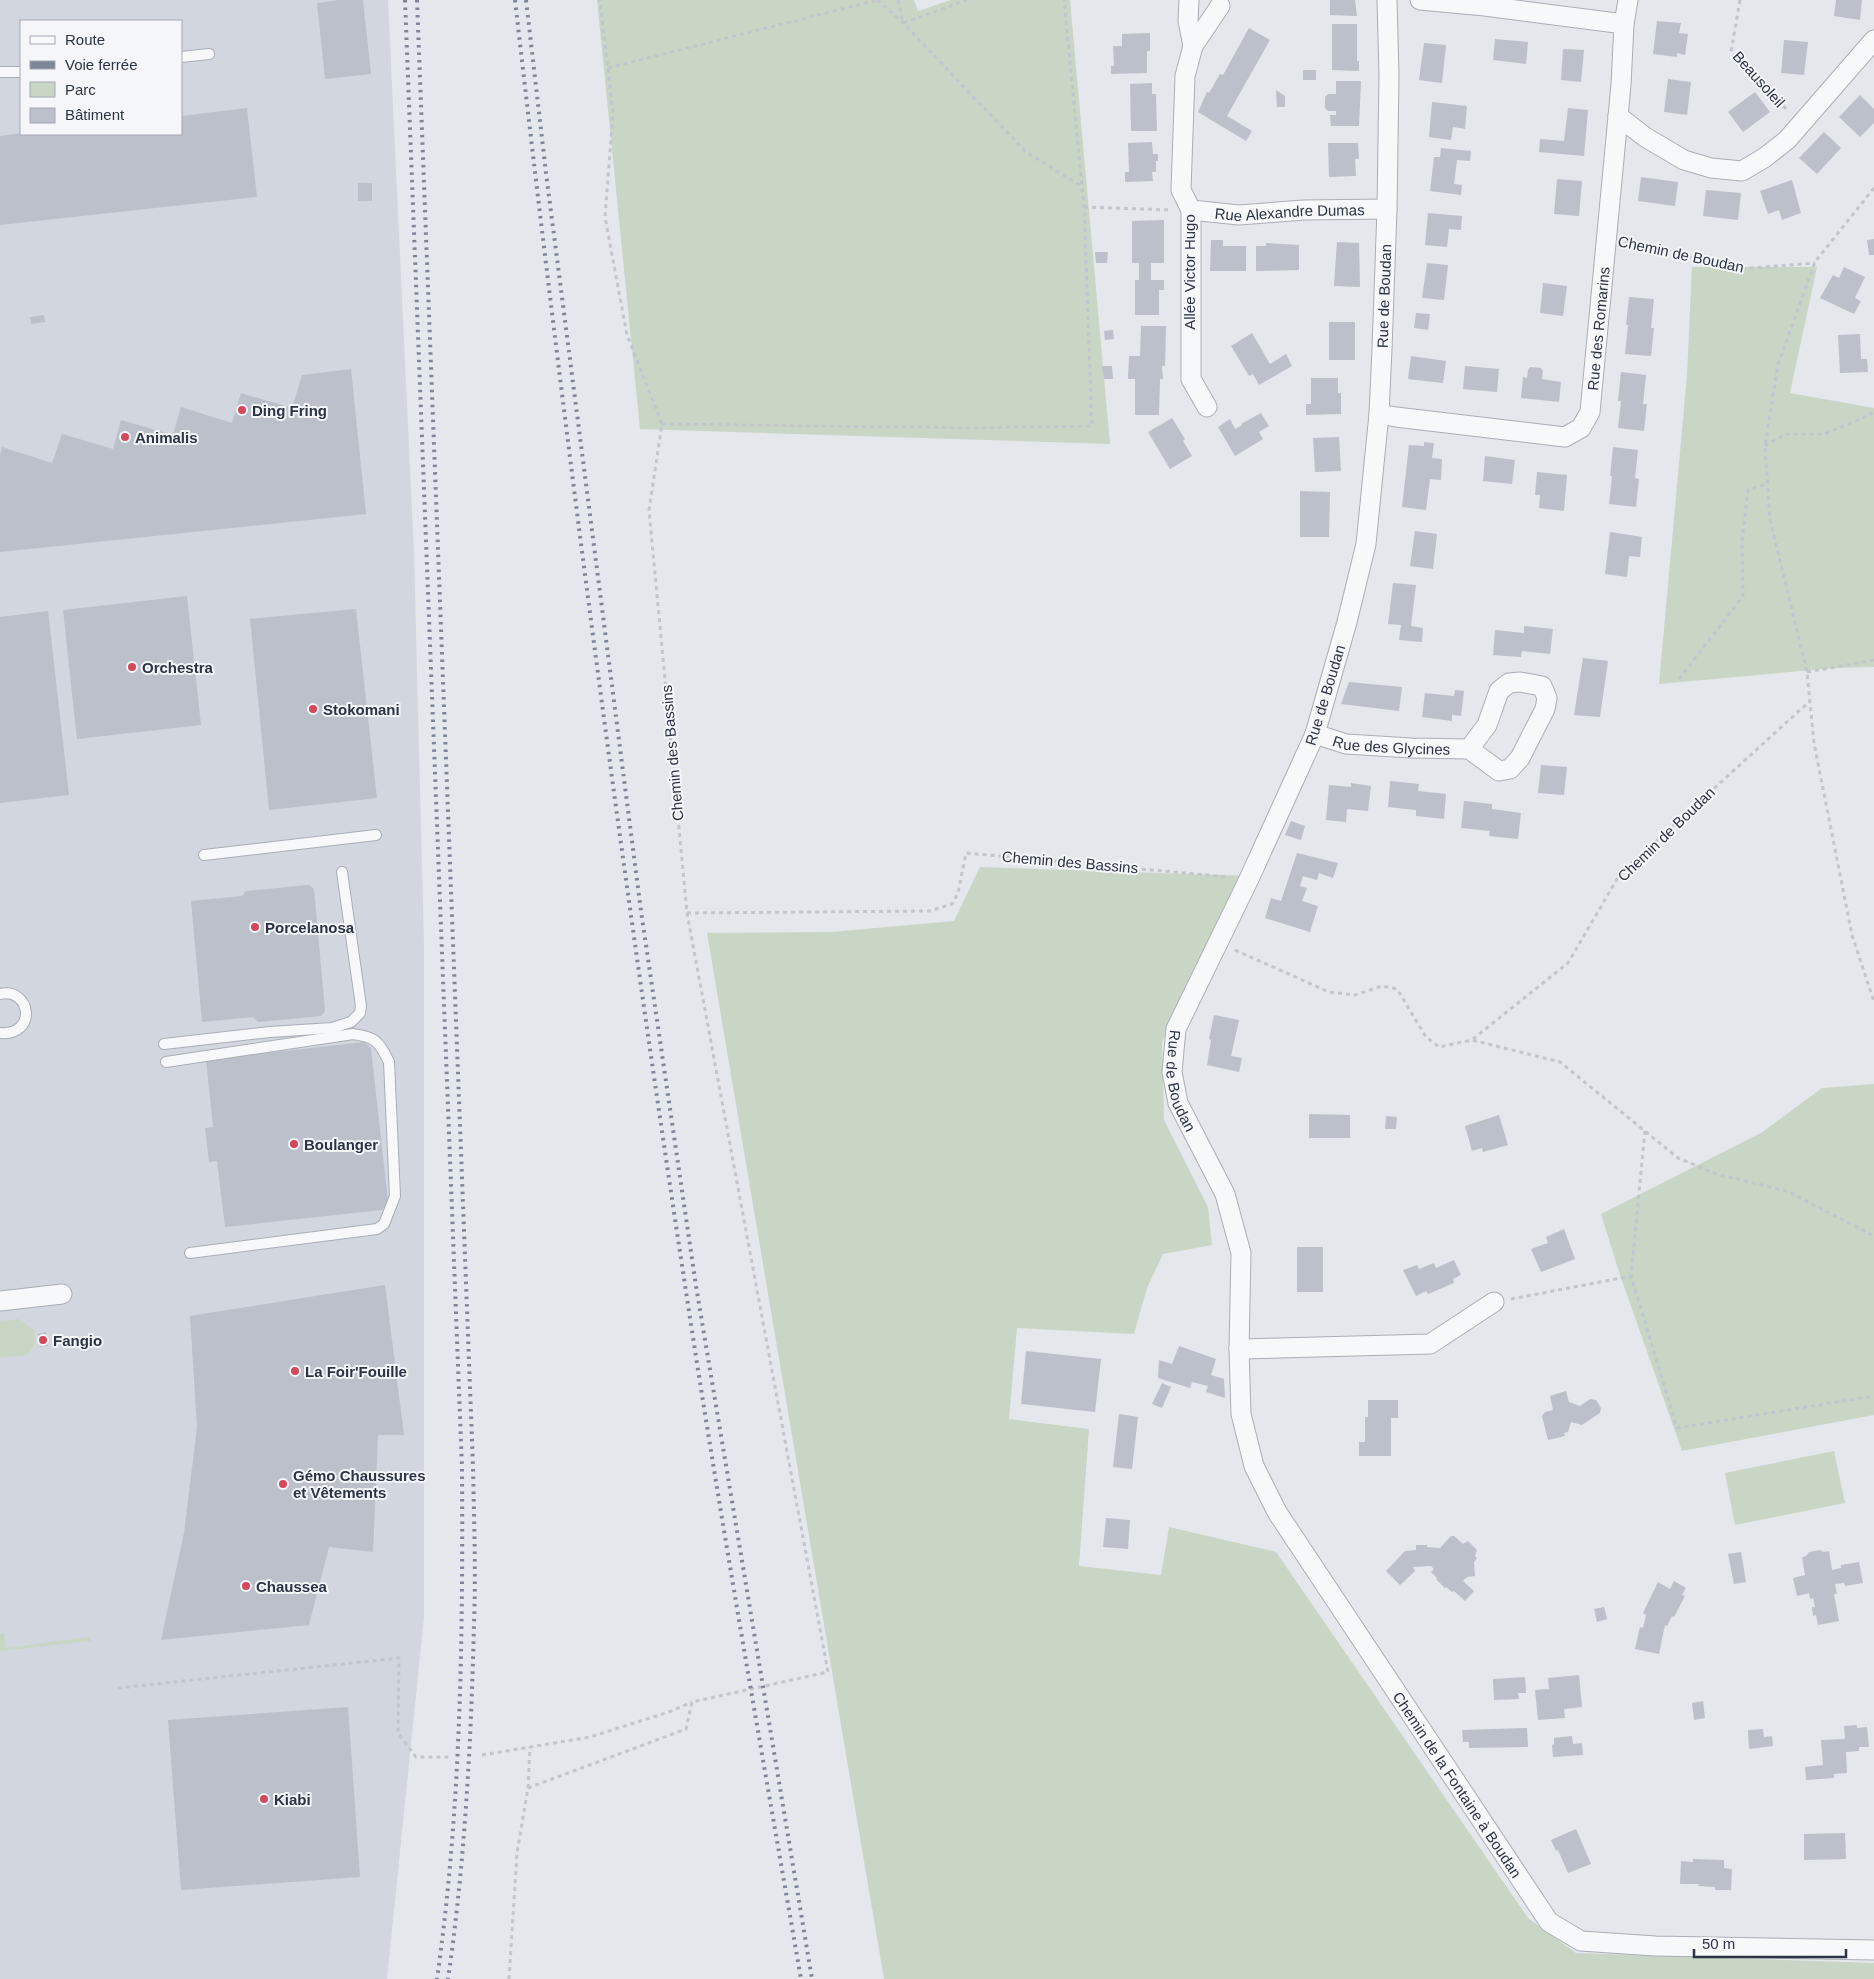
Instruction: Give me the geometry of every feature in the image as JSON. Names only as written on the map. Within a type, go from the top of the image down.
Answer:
[{"type":"street","name":"Allée Victor Hugo","points":[[1189,0],[1188,21],[1193,46]]},
{"type":"street","name":"Rue de Boudan","points":[[1239,1349],[1241,1253],[1225,1194],[1178,1103],[1172,1072],[1176,1029],[1249,878],[1315,734],[1348,622],[1366,544],[1379,414],[1388,209],[1389,75],[1387,0]]},
{"type":"street","points":[[1420,0],[1485,6],[1624,24]]},
{"type":"street","name":"Rue des Romarins","points":[[1379,414],[1565,437],[1581,428],[1590,412],[1618,116],[1624,24],[1628,0]]},
{"type":"street","name":"Allée Victor Hugo","points":[[1206,407],[1191,380],[1191,210],[1181,190],[1185,76],[1193,46],[1220,6]]},
{"type":"street","points":[[1618,116],[1645,137],[1684,160],[1711,168],[1742,171],[1764,158],[1787,140],[1874,40]]},
{"type":"street","name":"Rue Alexandre Dumas","points":[[1191,210],[1239,215],[1304,210],[1388,209]]},
{"type":"street","name":"Rue des Glycines","points":[[1315,734],[1346,744],[1411,748],[1469,748],[1499,771],[1510,768],[1520,758],[1545,709],[1547,698],[1542,686],[1520,682],[1508,683],[1499,690],[1486,725],[1469,748]]},
{"type":"street","points":[[0,1301],[62,1294]]},
{"type":"street","points":[[1239,1349],[1430,1344],[1494,1302]]},
{"type":"street","name":"Chemin de la Fontaine à Boudan","points":[[1239,1349],[1241,1414],[1254,1466],[1277,1512],[1549,1922],[1580,1941],[1655,1946],[1874,1950]]},
{"type":"lane","points":[[182,57],[209,54]]},
{"type":"lane","points":[[0,72],[20,72]]},
{"type":"lane","points":[[204,855],[376,835]]},
{"type":"lane","points":[[164,1044],[270,1032],[332,1028],[351,1022],[356,1018],[360,1013],[361,1006],[342,872]]},
{"type":"lane","points":[[0,994],[12,994],[21,1000],[26,1010],[26,1017],[18,1030],[9,1034],[0,1033]]},
{"type":"lane","points":[[166,1062],[353,1034],[369,1036],[381,1045],[389,1062],[395,1196],[384,1224],[377,1229],[190,1253]]},
{"type":"path","points":[[600,0],[613,113],[605,216],[627,336],[662,424],[977,428],[1092,426],[1084,207],[1064,0]]},
{"type":"path","points":[[608,68],[877,0],[903,23],[1026,152],[1082,186]]},
{"type":"path","points":[[898,0],[903,23]]},
{"type":"path","points":[[903,23],[967,0]]},
{"type":"path","name":"Beausoleil","points":[[1740,0],[1731,52],[1800,124]]},
{"type":"path","points":[[1874,188],[1815,262],[1778,364],[1765,446],[1770,520],[1807,672],[1814,743],[1852,935],[1874,1002]]},
{"type":"path","points":[[1084,207],[1191,210]]},
{"type":"path","name":"Chemin de Boudan","points":[[1606,237],[1739,269],[1813,264],[1815,262]]},
{"type":"path","points":[[1765,446],[1785,434],[1824,434],[1870,415],[1874,411]]},
{"type":"path","name":"Chemin des Bassins","points":[[662,424],[649,510],[687,913],[930,911],[952,904],[958,893],[966,853],[1249,878]]},
{"type":"path","points":[[1679,680],[1743,596],[1742,542],[1748,490],[1767,484]]},
{"type":"path","points":[[1807,672],[1874,660]]},
{"type":"path","name":"Chemin de Boudan","points":[[1218,942],[1329,992],[1354,995],[1382,986],[1397,989],[1426,1037],[1439,1048],[1472,1040],[1568,963],[1620,874],[1810,701]]},
{"type":"path","points":[[482,1755],[590,1737],[669,1712],[692,1702],[828,1672],[687,913]]},
{"type":"path","name":"Chemin de Boudan","points":[[1472,1040],[1560,1062],[1678,1158],[1719,1175],[1787,1191],[1874,1236]]},
{"type":"path","points":[[1645,1131],[1631,1276],[1677,1428],[1874,1396]]},
{"type":"path","points":[[1494,1302],[1631,1276]]},
{"type":"path","points":[[118,1688],[399,1658],[398,1733],[416,1758],[452,1757]]},
{"type":"path","points":[[528,1788],[604,1758],[686,1729],[692,1702]]},
{"type":"path","points":[[509,1979],[517,1853],[528,1788],[530,1747]]},
{"type":"shaded area","points":[[0,0],[388,0],[414,554],[424,945],[424,1617],[387,1979],[0,1979]]},
{"type":"green space","points":[[597,0],[914,0],[918,11],[951,0],[1070,0],[1110,444],[640,429]]},
{"type":"green space","points":[[1692,267],[1817,267],[1790,393],[1874,408],[1874,667],[1834,668],[1659,684],[1687,375]]},
{"type":"green space","points":[[980,867],[1248,876],[1186,989],[1162,1042],[1164,1120],[1208,1207],[1212,1245],[1163,1254],[1147,1288],[1134,1334],[1017,1328],[1009,1419],[1089,1429],[1079,1566],[1161,1575],[1169,1527],[1276,1552],[1528,1918],[1576,1953],[1874,1963],[1874,1979],[884,1979],[707,933],[831,932],[954,921]]},
{"type":"green space","points":[[1874,1084],[1874,1415],[1682,1451],[1619,1272],[1601,1214],[1761,1133],[1822,1088]]},
{"type":"green space","points":[[19,1319],[34,1330],[36,1342],[28,1355],[0,1358],[0,1321]]},
{"type":"green space","points":[[1834,1451],[1845,1503],[1735,1525],[1725,1473]]},
{"type":"green space","points":[[0,1633],[4,1633],[6,1648],[89,1637],[92,1641],[0,1651]]},
{"type":"building","points":[[339,0],[363,0],[371,74],[325,79],[317,3]]},
{"type":"building","points":[[1330,0],[1355,0],[1357,16],[1330,15]]},
{"type":"building","points":[[1836,0],[1862,0],[1860,20],[1834,16]]},
{"type":"building","points":[[1657,21],[1681,23],[1679,33],[1688,34],[1685,55],[1677,53],[1677,57],[1653,54]]},
{"type":"building","points":[[1332,24],[1357,24],[1357,61],[1359,61],[1359,71],[1332,70]]},
{"type":"building","points":[[1249,28],[1270,40],[1227,116],[1252,131],[1246,141],[1198,112],[1207,92],[1209,93],[1220,74],[1223,75]]},
{"type":"building","points":[[1150,33],[1150,51],[1147,51],[1147,73],[1111,74],[1111,66],[1114,66],[1113,46],[1122,46],[1122,34]]},
{"type":"building","points":[[1495,39],[1528,42],[1526,64],[1493,60]]},
{"type":"building","points":[[1784,40],[1808,42],[1804,75],[1781,73]]},
{"type":"building","points":[[1424,43],[1446,45],[1442,83],[1419,80]]},
{"type":"building","points":[[1563,49],[1584,50],[1581,82],[1561,80]]},
{"type":"building","points":[[1303,70],[1316,70],[1316,80],[1303,80]]},
{"type":"building","points":[[1668,79],[1691,82],[1687,115],[1664,112]]},
{"type":"building","points":[[1336,81],[1361,81],[1359,126],[1331,126],[1330,115],[1336,115],[1336,111],[1328,111],[1325,108],[1325,97],[1328,94],[1336,94]]},
{"type":"building","points":[[1152,83],[1152,94],[1156,94],[1157,131],[1131,131],[1130,84]]},
{"type":"building","points":[[1276,90],[1285,96],[1285,107],[1277,107]]},
{"type":"building","points":[[1755,92],[1770,112],[1743,132],[1728,112]]},
{"type":"building","points":[[1860,95],[1874,109],[1874,123],[1860,137],[1839,117]]},
{"type":"building","points":[[1432,102],[1467,106],[1465,129],[1453,127],[1451,140],[1429,137]]},
{"type":"building","points":[[247,108],[257,197],[0,225],[0,136],[20,133],[20,135],[182,135],[182,116]]},
{"type":"building","points":[[1568,108],[1588,110],[1584,156],[1539,152],[1540,139],[1564,141]]},
{"type":"building","points":[[1824,132],[1841,148],[1817,174],[1799,158]]},
{"type":"building","points":[[1152,142],[1153,154],[1158,154],[1156,172],[1152,172],[1153,181],[1125,182],[1125,172],[1129,172],[1128,143]]},
{"type":"building","points":[[1328,143],[1358,143],[1359,159],[1355,159],[1356,176],[1329,177]]},
{"type":"building","points":[[1441,148],[1471,151],[1470,161],[1457,160],[1454,184],[1462,185],[1461,195],[1430,191],[1434,157],[1440,157]]},
{"type":"building","points":[[1641,177],[1678,182],[1675,206],[1638,201]]},
{"type":"building","points":[[1557,179],[1582,181],[1579,216],[1554,214]]},
{"type":"building","points":[[1792,180],[1801,213],[1782,220],[1779,210],[1768,214],[1760,191]]},
{"type":"building","points":[[358,183],[372,183],[372,201],[358,201]]},
{"type":"building","points":[[1706,190],[1741,193],[1738,220],[1703,216]]},
{"type":"building","points":[[1428,213],[1462,216],[1461,230],[1449,229],[1447,247],[1425,245]]},
{"type":"building","points":[[1164,220],[1164,263],[1151,263],[1151,280],[1164,280],[1164,290],[1159,290],[1159,315],[1135,315],[1135,280],[1139,280],[1139,263],[1132,263],[1132,221]]},
{"type":"building","points":[[1874,239],[1874,255],[1869,255],[1867,240]]},
{"type":"building","points":[[1211,240],[1223,240],[1223,246],[1246,246],[1246,271],[1210,271]]},
{"type":"building","points":[[1337,242],[1359,243],[1360,287],[1334,286]]},
{"type":"building","points":[[1266,243],[1299,245],[1299,270],[1256,271],[1256,246],[1266,246]]},
{"type":"building","points":[[1095,252],[1108,252],[1107,263],[1096,263]]},
{"type":"building","points":[[1427,263],[1448,265],[1444,300],[1422,298]]},
{"type":"building","points":[[1844,267],[1865,277],[1855,298],[1861,301],[1854,314],[1820,298],[1833,275],[1839,278]]},
{"type":"building","points":[[1543,283],[1567,286],[1563,316],[1540,313]]},
{"type":"building","points":[[1629,297],[1654,299],[1651,328],[1654,328],[1651,356],[1625,354]]},
{"type":"building","points":[[1416,313],[1430,314],[1428,330],[1414,328]]},
{"type":"building","points":[[44,315],[45,322],[31,324],[30,317]]},
{"type":"building","points":[[1329,322],[1355,322],[1355,360],[1329,360]]},
{"type":"building","points":[[1141,326],[1166,326],[1165,366],[1162,366],[1163,379],[1160,379],[1159,415],[1135,415],[1135,379],[1128,379],[1129,356],[1140,356]]},
{"type":"building","points":[[1113,330],[1114,339],[1105,340],[1104,331]]},
{"type":"building","points":[[1252,333],[1270,364],[1286,354],[1292,366],[1259,385],[1253,374],[1249,376],[1231,346]]},
{"type":"building","points":[[1860,334],[1861,359],[1867,359],[1868,372],[1840,373],[1838,335]]},
{"type":"building","points":[[1411,356],[1446,361],[1443,383],[1408,379]]},
{"type":"building","points":[[1102,366],[1112,366],[1113,379],[1104,379]]},
{"type":"building","points":[[1465,366],[1499,369],[1497,392],[1463,389]]},
{"type":"building","points":[[1530,367],[1541,368],[1543,371],[1542,379],[1561,382],[1559,402],[1521,398],[1523,377],[1527,378]]},
{"type":"building","points":[[351,369],[366,514],[0,552],[0,455],[2,447],[52,463],[62,434],[113,449],[121,420],[173,435],[181,407],[232,423],[241,393],[292,408],[302,375]]},
{"type":"building","points":[[1621,372],[1646,375],[1643,404],[1647,404],[1644,431],[1618,428],[1621,401],[1618,401]]},
{"type":"building","points":[[1311,378],[1338,378],[1338,393],[1341,393],[1341,414],[1306,415],[1306,404],[1311,404]]},
{"type":"building","points":[[1261,413],[1269,426],[1259,432],[1263,439],[1235,456],[1218,427],[1230,419],[1235,429]]},
{"type":"building","points":[[1172,418],[1185,439],[1183,441],[1192,456],[1170,469],[1148,432]]},
{"type":"building","points":[[1339,437],[1341,471],[1315,472],[1313,438]]},
{"type":"building","points":[[1424,442],[1434,443],[1432,458],[1442,459],[1441,480],[1430,479],[1426,510],[1402,507],[1409,445],[1424,446]]},
{"type":"building","points":[[1613,447],[1638,450],[1635,478],[1639,479],[1636,507],[1609,504]]},
{"type":"building","points":[[1485,456],[1515,460],[1512,484],[1483,481]]},
{"type":"building","points":[[1537,472],[1567,475],[1564,511],[1539,508],[1540,495],[1535,495]]},
{"type":"building","points":[[1300,491],[1330,492],[1329,537],[1300,537]]},
{"type":"building","points":[[1415,531],[1437,534],[1433,569],[1410,566]]},
{"type":"building","points":[[1610,532],[1642,537],[1640,557],[1629,556],[1627,577],[1605,574]]},
{"type":"building","points":[[1393,583],[1416,585],[1411,626],[1423,628],[1422,642],[1399,640],[1401,625],[1388,624]]},
{"type":"building","name":"Orchestra","points":[[187,596],[201,725],[77,739],[63,610]]},
{"type":"building","name":"Stokomani","points":[[356,609],[377,798],[269,810],[250,619]]},
{"type":"building","points":[[48,611],[69,795],[0,803],[0,617]]},
{"type":"building","points":[[1524,626],[1553,629],[1550,654],[1522,651],[1521,657],[1493,655],[1495,630],[1524,633]]},
{"type":"building","points":[[1583,658],[1608,661],[1600,717],[1574,715]]},
{"type":"building","points":[[1349,682],[1402,687],[1399,711],[1341,704]]},
{"type":"building","points":[[1455,690],[1464,691],[1461,716],[1452,715],[1452,721],[1422,717],[1425,693],[1454,696]]},
{"type":"building","points":[[1541,765],[1567,767],[1564,795],[1538,793]]},
{"type":"building","points":[[1390,781],[1419,784],[1418,791],[1446,794],[1444,819],[1416,816],[1416,810],[1388,807]]},
{"type":"building","points":[[1351,783],[1371,786],[1368,811],[1347,809],[1346,822],[1326,820],[1329,785],[1351,787]]},
{"type":"building","points":[[1464,801],[1492,804],[1492,809],[1521,813],[1518,839],[1489,836],[1490,831],[1461,828]]},
{"type":"building","points":[[1291,821],[1305,826],[1301,840],[1285,835]]},
{"type":"building","points":[[1297,853],[1338,863],[1333,878],[1319,873],[1317,880],[1303,876],[1300,886],[1307,888],[1302,901],[1318,906],[1310,932],[1265,918],[1271,898],[1281,901]]},
{"type":"building","name":"Porcelanosa","points":[[309,885],[314,889],[325,1011],[321,1016],[258,1022],[253,1017],[202,1022],[191,901],[242,896],[246,891]]},
{"type":"building","points":[[1214,1015],[1239,1020],[1231,1056],[1242,1058],[1239,1072],[1207,1065],[1211,1040],[1209,1039]]},
{"type":"building","name":"Boulanger","points":[[364,1042],[371,1048],[388,1201],[382,1210],[225,1227],[217,1161],[209,1162],[205,1128],[213,1127],[206,1060]]},
{"type":"building","points":[[1309,1114],[1350,1115],[1350,1138],[1309,1138]]},
{"type":"building","points":[[1499,1115],[1508,1145],[1483,1152],[1482,1148],[1472,1151],[1465,1126]]},
{"type":"building","points":[[1386,1116],[1397,1117],[1396,1129],[1385,1129]]},
{"type":"building","points":[[1564,1229],[1575,1259],[1541,1272],[1531,1249],[1548,1243],[1546,1237]]},
{"type":"building","points":[[1297,1247],[1323,1247],[1323,1292],[1297,1292]]},
{"type":"building","points":[[1454,1260],[1461,1275],[1453,1279],[1454,1283],[1428,1294],[1426,1291],[1416,1296],[1403,1270],[1417,1265],[1419,1269],[1434,1263],[1436,1268]]},
{"type":"building","points":[[385,1285],[404,1435],[378,1435],[373,1552],[329,1547],[309,1625],[161,1640],[184,1533],[197,1427],[190,1316]]},
{"type":"building","name":"Fangio","points":[[46,1332],[48,1346],[40,1347],[38,1334]]},
{"type":"building","points":[[1179,1346],[1216,1359],[1211,1375],[1224,1379],[1225,1398],[1206,1392],[1208,1386],[1192,1382],[1190,1388],[1158,1378],[1159,1360],[1172,1364]]},
{"type":"building","points":[[1026,1351],[1101,1359],[1095,1412],[1021,1404]]},
{"type":"building","points":[[1162,1383],[1171,1387],[1162,1408],[1152,1404]]},
{"type":"building","points":[[1566,1391],[1569,1402],[1580,1406],[1590,1399],[1596,1400],[1601,1408],[1600,1413],[1582,1425],[1571,1422],[1568,1432],[1564,1433],[1565,1436],[1548,1440],[1542,1416],[1545,1412],[1553,1410],[1550,1396]]},
{"type":"building","points":[[1368,1400],[1398,1400],[1398,1418],[1391,1418],[1391,1456],[1359,1456],[1359,1442],[1365,1442],[1365,1417],[1368,1417]]},
{"type":"building","points":[[1119,1414],[1138,1417],[1132,1469],[1113,1467]]},
{"type":"building","points":[[1106,1518],[1130,1520],[1128,1549],[1103,1547]]},
{"type":"building","points":[[1451,1536],[1454,1536],[1463,1544],[1468,1541],[1477,1550],[1475,1556],[1477,1558],[1474,1562],[1475,1576],[1467,1577],[1463,1581],[1474,1591],[1465,1601],[1454,1591],[1452,1592],[1445,1588],[1436,1579],[1431,1572],[1434,1569],[1431,1566],[1413,1567],[1415,1571],[1400,1585],[1386,1571],[1405,1551],[1416,1550],[1416,1545],[1440,1548]]},
{"type":"building","points":[[1820,1550],[1824,1552],[1829,1551],[1832,1570],[1841,1568],[1841,1565],[1859,1562],[1863,1583],[1845,1586],[1844,1583],[1835,1584],[1837,1594],[1834,1594],[1839,1621],[1818,1625],[1816,1615],[1813,1616],[1812,1607],[1815,1607],[1813,1598],[1810,1599],[1809,1593],[1797,1596],[1793,1578],[1805,1575],[1802,1557],[1806,1556],[1809,1552]]},
{"type":"building","points":[[1741,1552],[1746,1582],[1734,1584],[1728,1554]]},
{"type":"building","points":[[1674,1581],[1686,1588],[1682,1595],[1685,1596],[1674,1617],[1672,1616],[1667,1626],[1665,1625],[1659,1654],[1635,1649],[1640,1627],[1643,1628],[1646,1615],[1643,1613],[1658,1582],[1670,1589]]},
{"type":"building","points":[[1604,1607],[1607,1619],[1597,1622],[1594,1609]]},
{"type":"building","points":[[1579,1675],[1582,1707],[1564,1709],[1565,1718],[1538,1720],[1535,1690],[1549,1689],[1548,1678]]},
{"type":"building","points":[[1525,1677],[1526,1693],[1518,1693],[1519,1699],[1494,1700],[1493,1679]]},
{"type":"building","points":[[1703,1701],[1705,1718],[1694,1720],[1692,1703]]},
{"type":"building","name":"Kiabi","points":[[348,1707],[360,1877],[181,1890],[168,1720]]},
{"type":"building","points":[[1857,1725],[1857,1728],[1867,1727],[1869,1747],[1859,1747],[1859,1751],[1846,1752],[1847,1773],[1834,1774],[1834,1778],[1806,1780],[1805,1767],[1823,1765],[1821,1740],[1845,1739],[1844,1726]]},
{"type":"building","points":[[1527,1728],[1528,1747],[1469,1748],[1469,1742],[1463,1742],[1462,1730]]},
{"type":"building","points":[[1763,1729],[1764,1737],[1772,1736],[1773,1746],[1749,1749],[1748,1730]]},
{"type":"building","points":[[1572,1736],[1573,1744],[1582,1743],[1583,1755],[1553,1757],[1552,1745],[1554,1744],[1554,1738]]},
{"type":"building","points":[[1576,1829],[1591,1864],[1568,1873],[1558,1850],[1556,1851],[1551,1840]]},
{"type":"building","points":[[1845,1833],[1846,1859],[1804,1860],[1804,1834]]},
{"type":"building","points":[[1693,1859],[1724,1860],[1724,1868],[1732,1869],[1731,1890],[1715,1890],[1715,1887],[1698,1886],[1699,1884],[1680,1884],[1681,1861],[1693,1862]]},
{"type":"railway","points":[[405,0],[462,1468],[461,1660],[456,1788],[445,1916],[437,1979]]},
{"type":"railway","points":[[417,0],[475,1546],[475,1605],[469,1758],[459,1891],[448,1979]]},
{"type":"railway","points":[[515,0],[553,322],[594,643],[661,1125],[712,1459],[801,1979]]},
{"type":"railway","points":[[526,0],[546,173],[641,911],[696,1286],[812,1979]]},
{"type":"place","name":"Ding Fring","points":[[242,410]]},
{"type":"place","name":"Animalis","points":[[125,437]]},
{"type":"place","name":"Orchestra","points":[[132,667]]},
{"type":"place","name":"Stokomani","points":[[313,709]]},
{"type":"place","name":"Porcelanosa","points":[[255,927]]},
{"type":"place","name":"Boulanger","points":[[294,1144]]},
{"type":"place","name":"Fangio","points":[[43,1340]]},
{"type":"place","name":"La Foir'Fouille","points":[[295,1371]]},
{"type":"place","name":"Gémo Chaussures et Vêtements","points":[[283,1484]]},
{"type":"place","name":"Chaussea","points":[[246,1586]]},
{"type":"place","name":"Kiabi","points":[[264,1799]]}]
